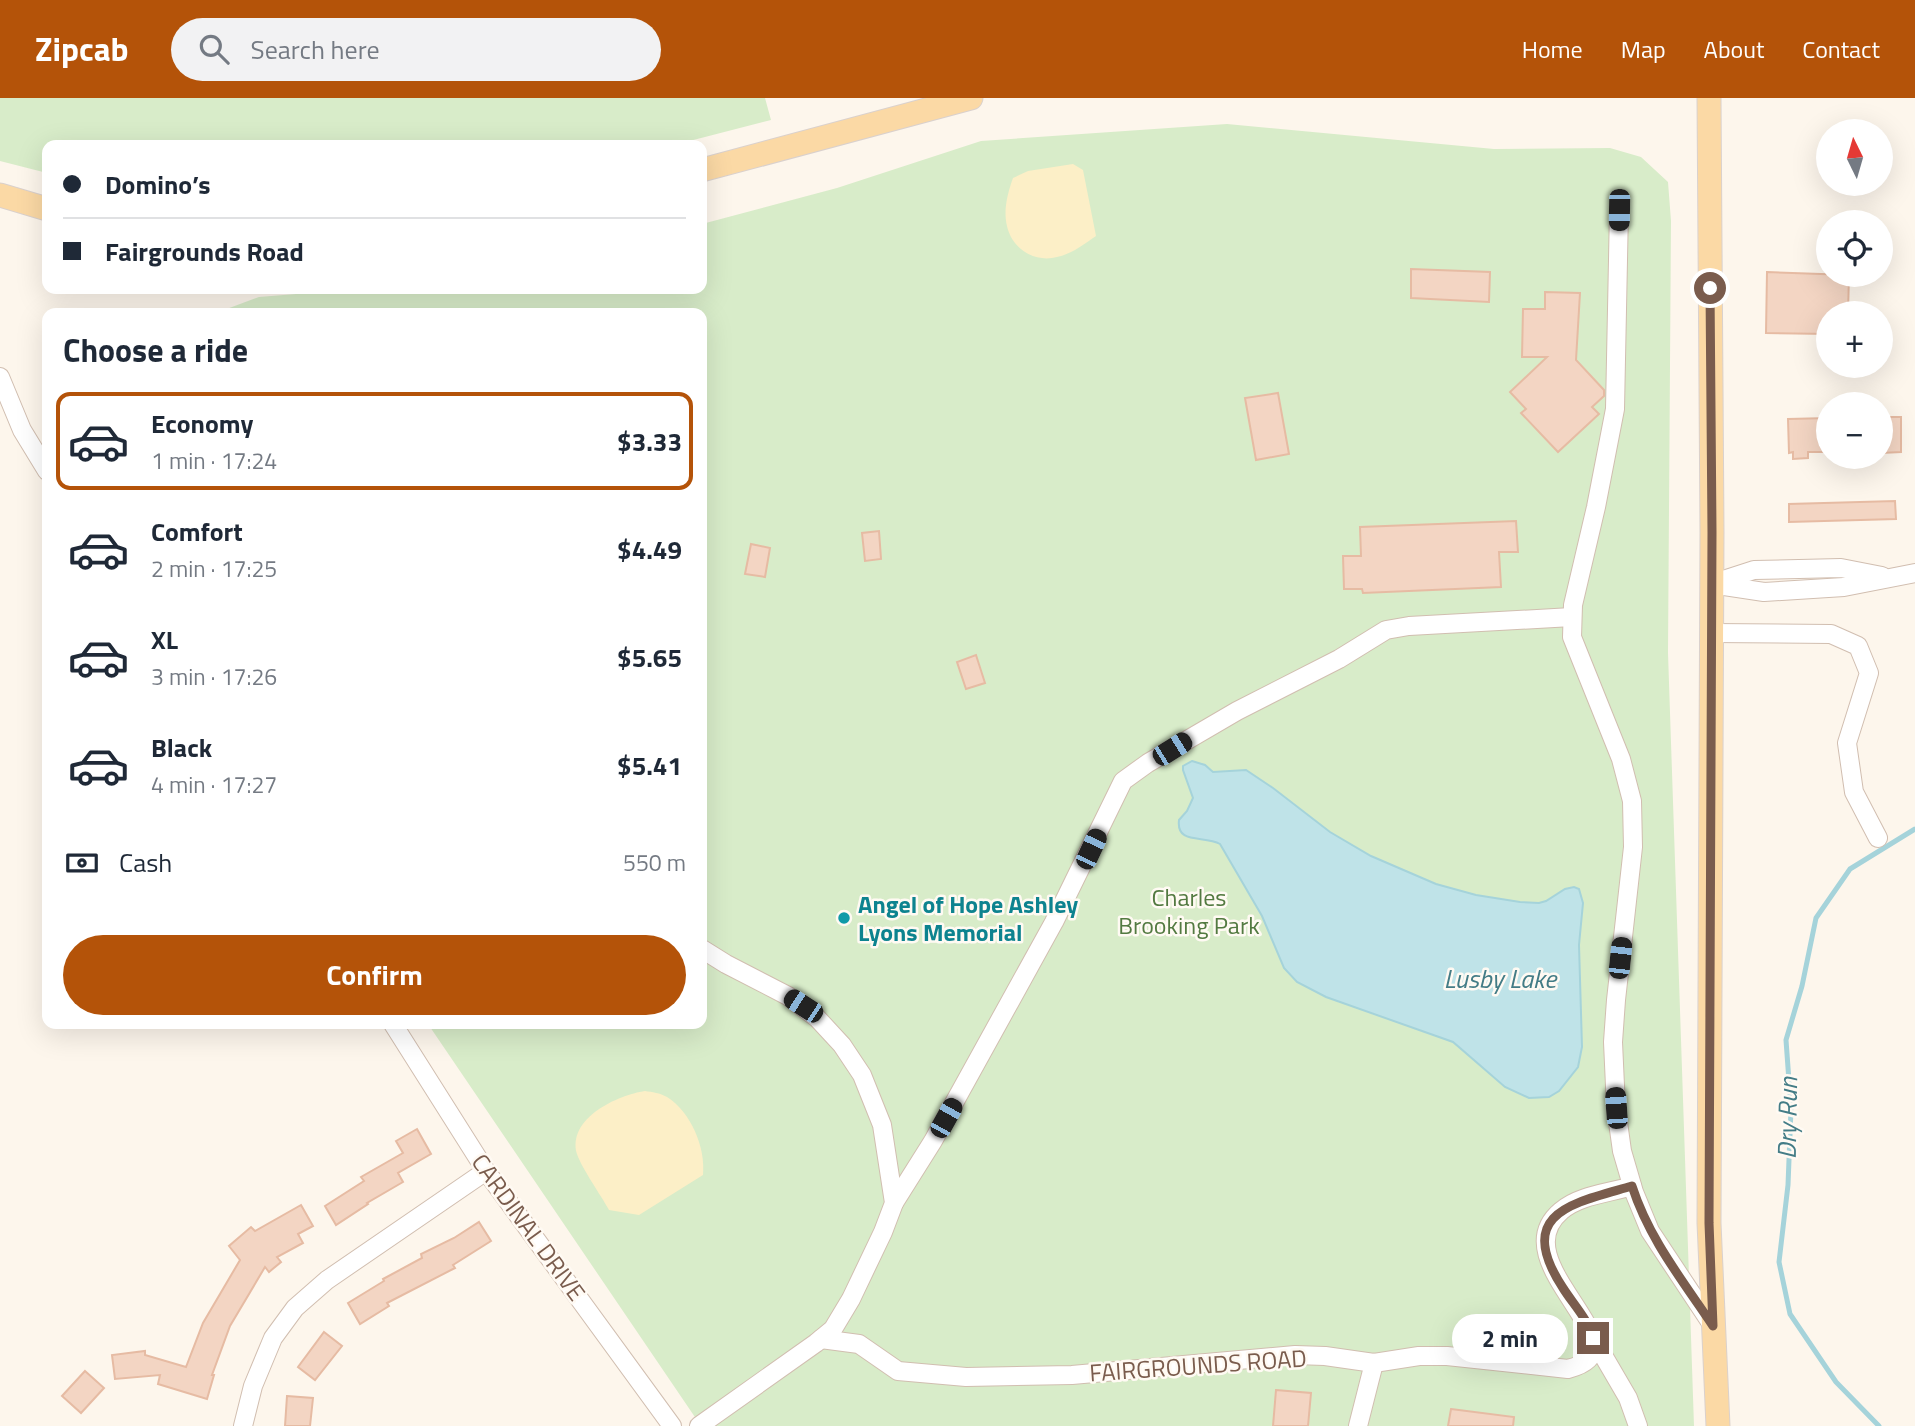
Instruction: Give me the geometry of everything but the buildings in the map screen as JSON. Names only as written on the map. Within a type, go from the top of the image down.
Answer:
[{"type":"main road","points":[[707,169],[971,98]]},
{"type":"main road","points":[[1709,98],[1712,584],[1709,1223],[1718,1426]]},
{"type":"main road","points":[[0,195],[42,208]]},
{"type":"street","points":[[1619,210],[1615,409],[1572,617],[1573,643],[1617,749],[1632,802],[1633,847],[1616,1000],[1613,1063],[1619,1130],[1641,1213],[1713,1326]]},
{"type":"street","points":[[0,377],[22,430],[42,463]]},
{"type":"street","points":[[1712,584],[1764,592],[1844,587],[1915,573]]},
{"type":"street","points":[[699,1426],[821,1339],[843,1314],[883,1233],[894,1203],[933,1141],[1054,922],[1123,781],[1195,734],[1339,659],[1386,630],[1409,626],[1572,617]]},
{"type":"street","points":[[1711,633],[1831,634],[1858,646],[1869,673],[1847,743],[1849,766],[1854,792],[1878,838]]},
{"type":"street","points":[[707,952],[803,1006],[842,1045],[862,1075],[876,1108],[894,1203]]},
{"type":"street","name":"CARDINAL DRIVE","points":[[396,1029],[486,1171],[672,1426]]},
{"type":"street","points":[[243,1426],[253,1386],[273,1338],[295,1308],[327,1280],[486,1171]]},
{"type":"street","points":[[1632,1186],[1571,1204],[1560,1211],[1547,1232],[1545,1245],[1553,1271],[1583,1316],[1628,1398],[1638,1426]]},
{"type":"street","name":"FAIRGROUNDS ROAD","points":[[821,1339],[859,1344],[898,1371],[966,1377],[1072,1375],[1295,1355],[1374,1363],[1433,1355],[1569,1369],[1577,1367],[1589,1358],[1593,1338]]},
{"type":"street","points":[[1358,1426],[1374,1363]]},
{"type":"green space","points":[[0,98],[765,98],[771,120],[693,140],[42,140],[42,172],[0,161]]},
{"type":"green space","name":"Charles Brooking Park","points":[[1227,124],[1494,149],[1610,148],[1641,157],[1668,182],[1671,221],[1668,653],[1694,1426],[701,1426],[431,1029],[707,1029],[707,308],[229,308],[259,297],[296,294],[707,294],[707,223],[837,188],[981,141]]},
{"type":"sand","points":[[1073,164],[1083,170],[1096,236],[1062,256],[1033,256],[1019,247],[1007,226],[1006,207],[1013,178],[1028,171]]},
{"type":"sand","points":[[645,1091],[667,1097],[690,1121],[702,1154],[703,1175],[639,1215],[609,1210],[579,1160],[576,1141],[587,1119],[597,1110],[622,1097]]},
{"type":"water","name":"Lusby Lake","points":[[1192,761],[1205,765],[1213,772],[1246,770],[1330,832],[1371,856],[1436,884],[1476,895],[1539,903],[1565,889],[1579,889],[1583,903],[1579,945],[1582,1047],[1578,1067],[1559,1091],[1549,1097],[1529,1098],[1505,1087],[1453,1042],[1326,997],[1297,982],[1284,968],[1262,916],[1220,844],[1186,836],[1179,828],[1179,820],[1193,798],[1183,770],[1183,766]]},
{"type":"waterway","name":"Dry Run","points":[[1879,1426],[1836,1382],[1790,1314],[1779,1262],[1788,1185],[1791,1109],[1786,1040],[1802,986],[1816,918],[1850,869],[1915,829]]},
{"type":"place","name":"Angel of Hope Ashley Lyons Memorial","points":[[844,918]]},
{"type":"route","points":[[1593,1338],[1589,1326],[1547,1258],[1547,1232],[1560,1211],[1571,1204],[1632,1186],[1641,1213],[1661,1248],[1713,1326],[1709,1223],[1712,532],[1710,288]]}]
